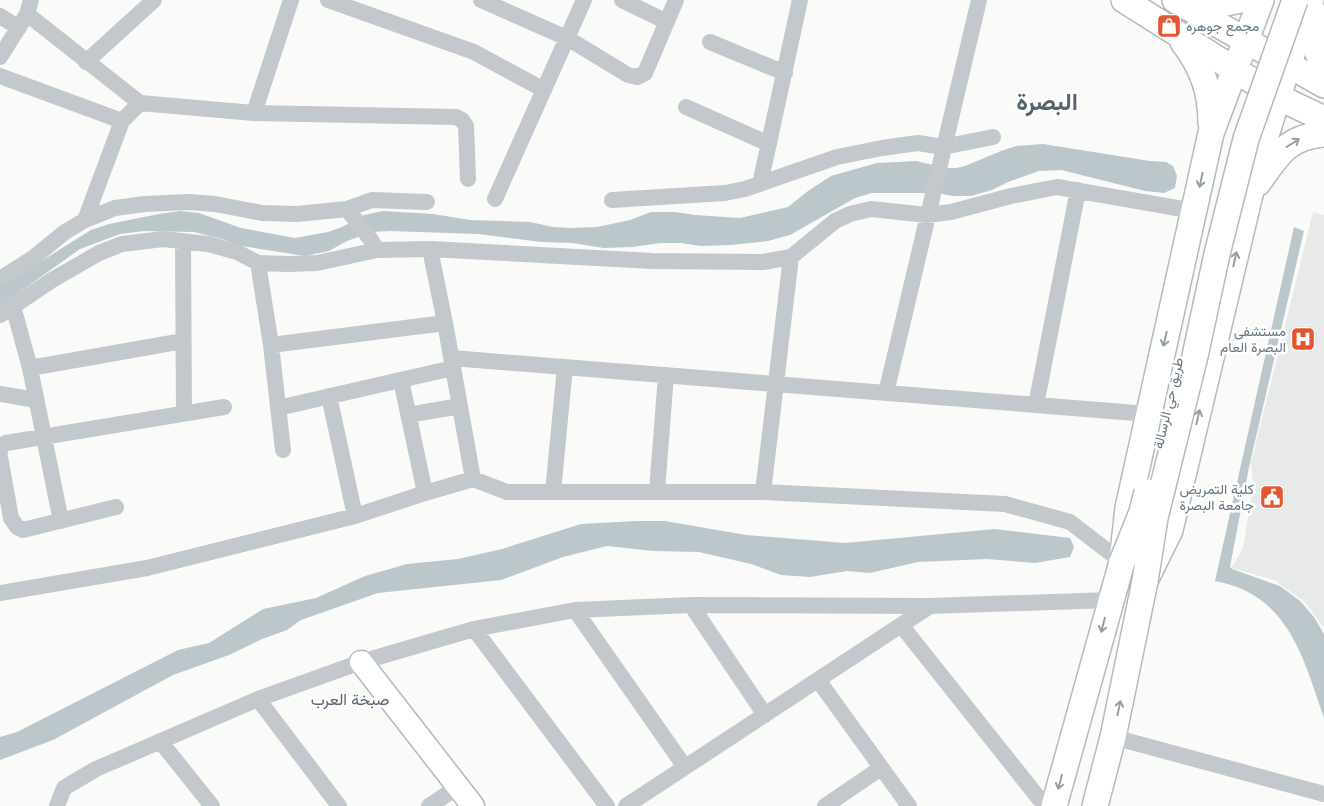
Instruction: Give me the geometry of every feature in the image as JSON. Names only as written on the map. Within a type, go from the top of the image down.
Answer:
[{"type":"main road","points":[[1124,0],[1278,97],[1324,119]]},
{"type":"main road","points":[[1177,0],[1202,6],[1212,6],[1240,0]]},
{"type":"main road","points":[[1177,0],[1324,85]]},
{"type":"main road","points":[[1122,562],[1128,508],[1211,133],[1261,0]]},
{"type":"main road","name":"طريق حي الرسالة","points":[[1054,806],[1110,600],[1122,562],[1142,512],[1224,158],[1280,0]]},
{"type":"main road","name":"طريق حي الرسالة","points":[[1095,806],[1113,737],[1156,518],[1243,148],[1295,0]]},
{"type":"main road","points":[[1313,0],[1312,29],[1314,42],[1324,67]]},
{"type":"main road","name":"طريق حي الرسالة","points":[[1145,581],[1170,530],[1258,162],[1288,65],[1313,0]]},
{"type":"main road","points":[[1176,33],[1192,54],[1205,79],[1211,106],[1211,133]]},
{"type":"main road","points":[[1250,193],[1286,146],[1298,139],[1324,134]]},
{"type":"street","points":[[86,62],[154,0]]},
{"type":"street","points":[[254,113],[291,0]]},
{"type":"street","points":[[328,0],[474,52],[544,90]]},
{"type":"street","points":[[481,0],[567,38],[628,75],[637,77],[645,73],[676,0]]},
{"type":"street","points":[[495,199],[584,0]]},
{"type":"street","points":[[622,0],[667,22]]},
{"type":"street","points":[[760,184],[800,0]]},
{"type":"street","points":[[886,393],[978,0]]},
{"type":"street","points":[[0,57],[26,14]]},
{"type":"street","points":[[0,16],[26,14],[140,103],[254,113],[456,117],[462,120],[466,126],[468,178]]},
{"type":"street","points":[[710,42],[785,72]]},
{"type":"street","points":[[0,76],[122,121]]},
{"type":"street","points":[[85,220],[122,121],[140,103]]},
{"type":"street","points":[[686,107],[769,144]]},
{"type":"street","points":[[612,200],[725,193],[760,184],[837,157],[882,148],[918,144],[942,152],[993,137]]},
{"type":"street","points":[[61,521],[30,368],[6,310],[72,267],[122,244],[163,239],[208,244],[237,252],[258,262],[288,264],[317,262],[374,245],[652,261],[763,262],[791,257],[834,222],[850,214],[871,209],[930,208],[951,212],[988,201],[1057,187],[1194,211]]},
{"type":"street","points":[[1036,405],[1078,190]]},
{"type":"street","points":[[0,278],[33,258],[65,232],[85,220],[115,208],[189,202],[215,204],[262,213],[350,213],[372,200],[427,202]]},
{"type":"street","points":[[350,213],[374,245]]},
{"type":"street","points":[[183,241],[184,413]]},
{"type":"street","points":[[430,248],[473,479]]},
{"type":"street","points":[[763,492],[791,257]]},
{"type":"street","points":[[258,262],[271,345],[283,450]]},
{"type":"street","points":[[271,345],[445,323]]},
{"type":"street","points":[[30,368],[183,341]]},
{"type":"street","points":[[278,408],[401,380],[452,363],[565,367],[1148,414]]},
{"type":"street","points":[[554,492],[565,367]]},
{"type":"street","points":[[657,491],[666,375]]},
{"type":"street","points":[[401,380],[425,493]]},
{"type":"street","points":[[0,394],[36,400]]},
{"type":"street","points":[[329,396],[355,516]]},
{"type":"street","points":[[408,414],[460,406]]},
{"type":"street","points":[[0,452],[1,447],[6,443],[224,407]]},
{"type":"street","points":[[0,457],[11,518],[16,527],[23,530],[116,507]]},
{"type":"street","points":[[0,593],[146,568],[355,516],[473,479],[507,492],[763,492],[1005,504],[1070,522],[1122,562]]},
{"type":"street","points":[[57,806],[64,788],[96,769],[258,699],[361,662],[474,629],[575,610],[691,605],[930,606],[1110,600]]},
{"type":"street","points":[[691,605],[765,715]]},
{"type":"street","points":[[626,806],[651,800],[685,767],[930,606]]},
{"type":"street","points":[[575,610],[685,767]]},
{"type":"street","points":[[901,625],[1045,806]]},
{"type":"street","points":[[474,629],[607,806]]},
{"type":"street","points":[[361,662],[473,806]]},
{"type":"street","points":[[818,680],[909,806]]},
{"type":"street","points":[[258,699],[339,806]]},
{"type":"street","points":[[1113,737],[1324,794]]},
{"type":"street","points":[[160,741],[212,806]]},
{"type":"street","points":[[824,806],[881,768]]},
{"type":"street","points":[[429,806],[458,787]]},
{"type":"shaded area","points":[[1043,144],[1166,162],[1173,166],[1177,176],[1175,188],[1164,193],[1145,191],[1061,170],[1039,171],[992,190],[971,196],[953,196],[937,193],[872,193],[855,198],[790,235],[768,241],[731,245],[701,246],[661,243],[604,248],[478,234],[390,231],[372,232],[347,241],[329,251],[305,256],[242,246],[194,232],[144,231],[120,234],[80,249],[0,306],[0,287],[91,230],[109,224],[159,214],[180,211],[199,213],[241,228],[295,238],[328,232],[364,215],[383,211],[433,214],[470,220],[530,222],[553,227],[570,228],[597,227],[630,220],[651,212],[675,212],[740,218],[788,207],[831,176],[877,163],[916,161],[946,168],[956,168],[1016,146]]},
{"type":"shaded area","name":"مستشفى البصرة العام","points":[[1313,212],[1324,215],[1324,628],[1305,602],[1274,580],[1231,568],[1240,554],[1244,543],[1253,485],[1251,463]]},
{"type":"shaded area","points":[[1294,227],[1304,231],[1249,467],[1230,567],[1280,586],[1300,601],[1314,617],[1324,634],[1324,718],[1300,651],[1276,614],[1260,599],[1240,588],[1215,581]]},
{"type":"shaded area","points":[[665,521],[746,535],[845,543],[995,529],[1070,538],[1074,547],[1070,557],[1035,563],[987,559],[918,562],[870,573],[847,571],[810,577],[781,575],[751,564],[699,552],[653,551],[607,546],[563,557],[501,580],[378,593],[301,620],[287,630],[262,639],[229,655],[173,675],[53,740],[0,760],[0,737],[17,732],[178,650],[209,643],[263,609],[316,598],[365,576],[407,564],[458,559],[502,549],[581,524]]},
{"type":"place","name":"مجمع جوهره","points":[[1169,26]]},
{"type":"place","name":"مستشفى البصرة العام","points":[[1303,339]]},
{"type":"place","name":"كلية التمريض جامعة البصرة","points":[[1272,497]]},
{"type":"district","name":"البصرة","points":[[1047,102]]},
{"type":"district","name":"صبخة العرب","points":[[350,699]]}]
